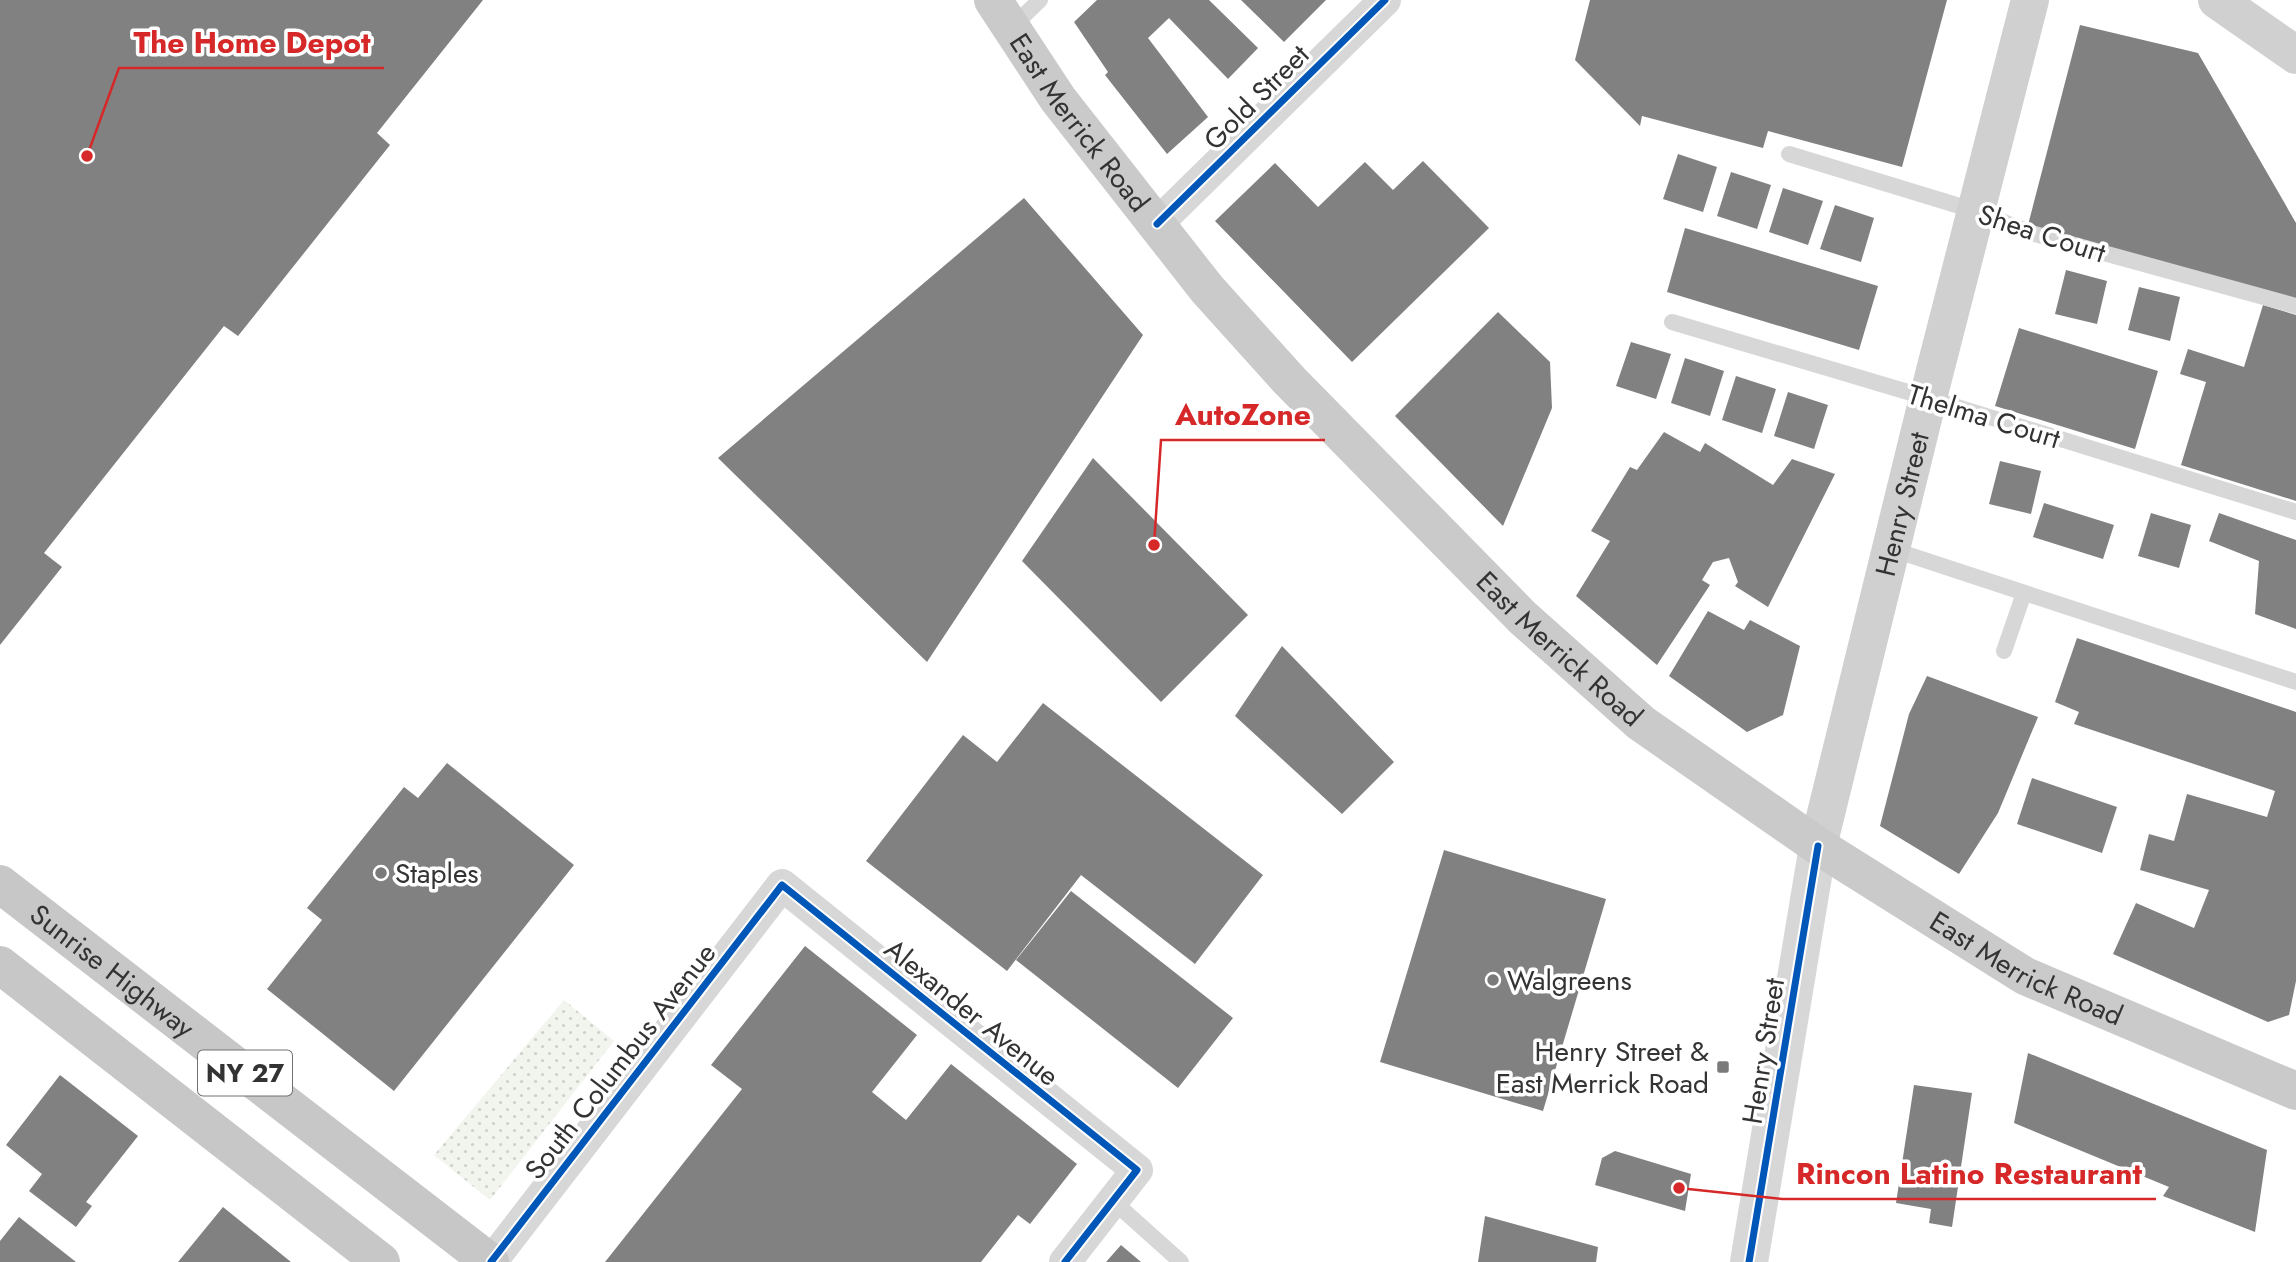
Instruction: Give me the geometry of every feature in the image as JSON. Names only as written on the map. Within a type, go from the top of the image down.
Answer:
[{"type":"highway","name":"Sunrise Highway","points":[[0,884],[491,1262]]},
{"type":"highway","name":"NY 27","points":[[0,965],[381,1262]]},
{"type":"main road","name":"Henry Street","points":[[1818,846],[1928,398],[2031,0]]},
{"type":"main road","points":[[2217,0],[2296,55]]},
{"type":"main road","name":"East Merrick Road","points":[[1002,14],[1045,82],[1207,289],[1290,381],[1523,618],[1641,723],[1818,846],[2025,976],[2296,1091]]},
{"type":"street","name":"Gold Street","points":[[1157,224],[1384,0]]},
{"type":"street","name":"Henry Street","points":[[1749,1262],[1818,846]]},
{"type":"street","name":"South Columbus Avenue","points":[[491,1262],[782,886]]},
{"type":"street","name":"Alexander Avenue","points":[[782,886],[1137,1170],[1113,1201]]},
{"type":"street","points":[[1065,1262],[1113,1201]]},
{"type":"lane","points":[[1002,14],[1040,0]]},
{"type":"lane","name":"Shea Court","points":[[1789,154],[1976,211],[2031,233],[2296,306]]},
{"type":"lane","name":"Thelma Court","points":[[1672,322],[2296,512]]},
{"type":"lane","points":[[1891,549],[2296,682]]},
{"type":"lane","points":[[2004,651],[2024,593]]},
{"type":"lane","points":[[1113,1201],[1181,1262]]},
{"type":"shaded area","points":[[564,1000],[614,1041],[490,1200],[434,1155]]},
{"type":"building","points":[[0,0],[483,0],[377,133],[390,145],[238,336],[224,326],[44,553],[62,567],[0,645]]},
{"type":"building","points":[[1097,0],[1209,0],[1258,48],[1228,79],[1169,18],[1148,38],[1208,117],[1167,154],[1105,75],[1108,72],[1074,22]]},
{"type":"building","points":[[1241,0],[1326,0],[1284,42]]},
{"type":"building","points":[[1590,0],[1947,0],[1902,167],[1768,131],[1763,148],[1642,116],[1640,126],[1575,60]]},
{"type":"building","points":[[2080,25],[2198,53],[2296,223],[2296,300],[2028,225]]},
{"type":"building","points":[[1678,154],[1717,167],[1703,212],[1663,199]]},
{"type":"building","points":[[1423,161],[1489,228],[1352,362],[1215,221],[1275,163],[1318,207],[1365,162],[1393,190]]},
{"type":"building","points":[[1731,172],[1771,185],[1757,229],[1717,216]]},
{"type":"building","points":[[1783,188],[1823,201],[1808,245],[1769,232]]},
{"type":"building","points":[[1024,198],[1143,335],[927,662],[718,458]]},
{"type":"building","points":[[1835,205],[1874,218],[1861,262],[1820,249]]},
{"type":"building","points":[[1685,228],[1878,286],[1859,350],[1667,292]]},
{"type":"building","points":[[2066,270],[2107,281],[2097,324],[2055,314]]},
{"type":"building","points":[[2139,287],[2180,297],[2170,341],[2128,330]]},
{"type":"building","points":[[2263,305],[2296,315],[2296,501],[2181,465],[2206,382],[2180,374],[2188,349],[2244,367]]},
{"type":"building","points":[[1498,312],[1550,362],[1552,408],[1503,526],[1395,416]]},
{"type":"building","points":[[2019,328],[2158,371],[2135,449],[1995,406]]},
{"type":"building","points":[[1631,342],[1671,354],[1656,399],[1616,386]]},
{"type":"building","points":[[1685,358],[1724,371],[1710,416],[1671,403]]},
{"type":"building","points":[[1736,376],[1776,389],[1762,433],[1722,420]]},
{"type":"building","points":[[1788,392],[1828,405],[1814,449],[1774,436]]},
{"type":"building","points":[[1664,432],[1700,452],[1705,443],[1773,485],[1792,459],[1835,474],[1768,607],[1735,586],[1738,582],[1729,558],[1713,562],[1702,580],[1710,585],[1657,665],[1576,596],[1610,541],[1591,531],[1630,467],[1637,470]]},
{"type":"building","points":[[1093,458],[1248,615],[1161,702],[1022,561]]},
{"type":"building","points":[[2000,461],[2041,471],[2031,514],[1989,504]]},
{"type":"building","points":[[2044,503],[2114,525],[2103,559],[2033,537]]},
{"type":"building","points":[[2151,513],[2191,525],[2179,568],[2138,556]]},
{"type":"building","points":[[2219,513],[2296,540],[2296,629],[2255,614],[2259,561],[2209,541]]},
{"type":"building","points":[[1708,611],[1744,630],[1750,620],[1800,646],[1783,715],[1747,732],[1669,676]]},
{"type":"building","points":[[2077,638],[2296,712],[2296,981],[2289,1015],[2268,1022],[2113,954],[2136,903],[2194,928],[2209,890],[2140,870],[2149,834],[2174,841],[2187,794],[2267,817],[2275,791],[2074,724],[2079,712],[2055,702]]},
{"type":"building","points":[[1282,646],[1394,762],[1342,814],[1235,716]]},
{"type":"building","points":[[1927,676],[2038,717],[1998,813],[1959,874],[1880,826],[1909,714]]},
{"type":"building","points":[[1043,703],[1263,875],[1195,964],[1081,875],[1007,971],[866,861],[963,735],[997,762]]},
{"type":"building","points":[[447,763],[574,865],[394,1091],[267,989],[322,920],[307,908],[404,787],[418,798]]},
{"type":"building","points":[[2032,778],[2117,807],[2102,853],[2017,824]]},
{"type":"building","name":"Walgreens","points":[[1444,850],[1606,899],[1543,1111],[1380,1062]]},
{"type":"building","points":[[1071,891],[1233,1018],[1178,1088],[1016,960]]},
{"type":"building","points":[[805,946],[917,1035],[872,1092],[906,1120],[951,1064],[1077,1164],[1030,1224],[1018,1215],[981,1262],[605,1262],[742,1089],[711,1065]]},
{"type":"building","points":[[2028,1053],[2267,1150],[2255,1232],[2163,1196],[2169,1187],[2014,1123]]},
{"type":"building","points":[[60,1075],[138,1136],[86,1202],[92,1206],[76,1227],[29,1191],[42,1174],[6,1145]]},
{"type":"building","points":[[1914,1085],[1972,1093],[1952,1227],[1929,1223],[1931,1209],[1896,1203]]},
{"type":"building","points":[[1615,1151],[1691,1174],[1685,1211],[1595,1185],[1602,1158]]},
{"type":"building","points":[[223,1207],[291,1262],[178,1262]]},
{"type":"building","points":[[1485,1216],[1598,1247],[1596,1262],[1478,1262]]},
{"type":"building","points":[[19,1217],[76,1262],[0,1262],[0,1241]]},
{"type":"building","points":[[1121,1245],[1141,1262],[1106,1262]]},
{"type":"cycle path","points":[[1157,224],[1385,0]]},
{"type":"cycle path","points":[[1749,1262],[1818,846]]},
{"type":"cycle path","points":[[491,1262],[782,885],[1137,1170],[1065,1262]]},
{"type":"place","name":"The Home Depot","points":[[87,156]]},
{"type":"place","name":"AutoZone","points":[[1154,545]]},
{"type":"place","name":"Staples","points":[[381,873]]},
{"type":"place","name":"Walgreens","points":[[1493,980]]},
{"type":"place","name":"Henry Street & East Merrick Road","points":[[1723,1067]]},
{"type":"place","name":"Rincon Latino Restaurant","points":[[1679,1188]]}]
